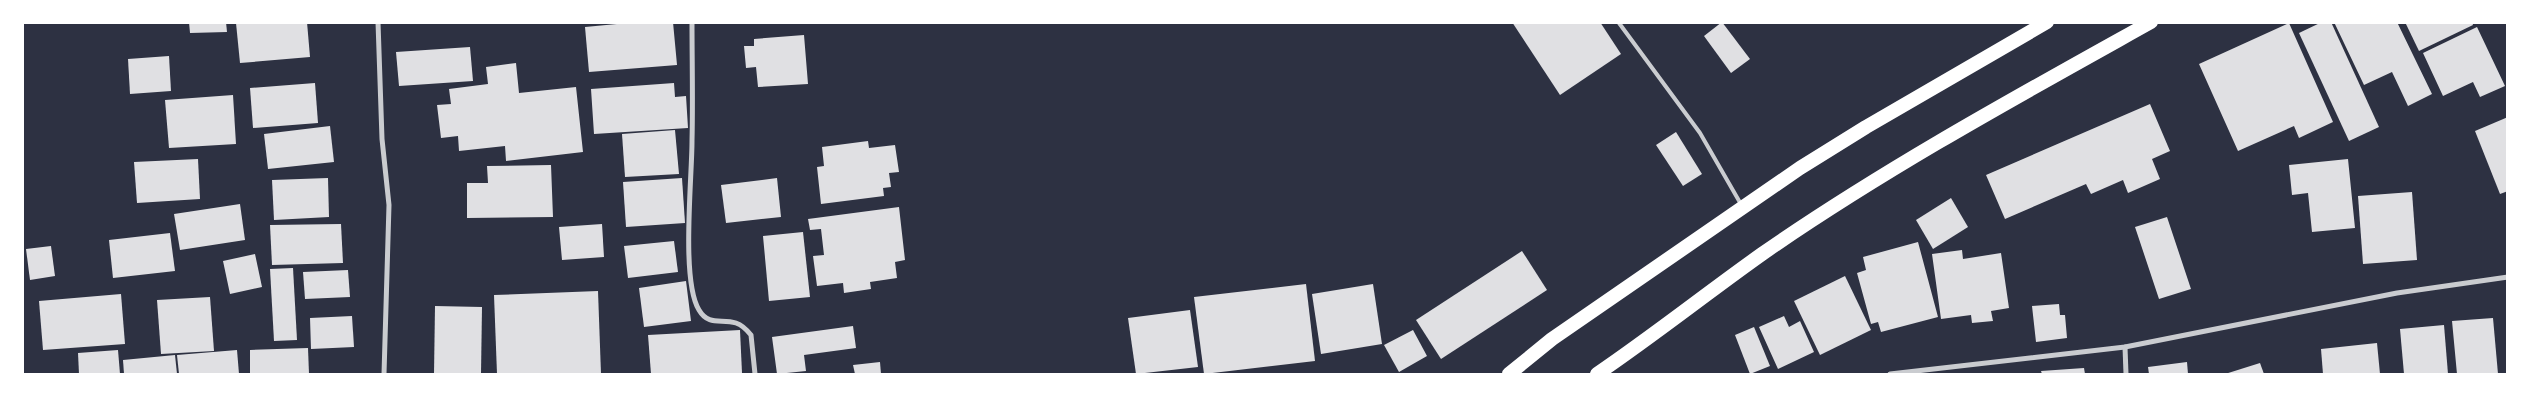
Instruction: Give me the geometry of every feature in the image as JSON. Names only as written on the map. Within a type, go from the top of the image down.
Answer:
[{"type":"highway","points":[[1510,374],[1552,339],[1800,168],[1866,127],[2047,22]]},
{"type":"highway","points":[[1597,374],[1763,254],[1899,167],[2152,22]]},
{"type":"street","points":[[378,22],[382,139],[390,205],[384,374]]},
{"type":"street","points":[[692,22],[689,268],[691,290],[698,310],[704,317],[714,322],[735,322],[751,335],[754,374]]},
{"type":"street","points":[[1890,374],[2125,347],[2397,293],[2508,277]]},
{"type":"street","points":[[2125,347],[2126,374]]},
{"type":"lane","points":[[1619,23],[1700,133],[1743,208]]},
{"type":"building","points":[[189,22],[226,22],[227,32],[190,33]]},
{"type":"building","points":[[307,22],[310,57],[240,63],[236,23]]},
{"type":"building","points":[[638,22],[673,22],[677,65],[589,72],[585,27]]},
{"type":"building","points":[[1512,22],[1600,22],[1621,54],[1560,95]]},
{"type":"building","points":[[1722,22],[1750,59],[1731,73],[1704,36]]},
{"type":"building","points":[[2322,22],[2331,22],[2379,127],[2349,141],[2299,33]]},
{"type":"building","points":[[2334,22],[2397,22],[2432,94],[2408,106],[2392,72],[2364,85]]},
{"type":"building","points":[[2405,22],[2472,22],[2473,25],[2419,51]]},
{"type":"building","points":[[2289,23],[2333,122],[2299,138],[2294,126],[2238,151],[2199,64]]},
{"type":"building","points":[[2477,27],[2505,86],[2480,97],[2473,82],[2443,96],[2423,53]]},
{"type":"building","points":[[804,35],[808,84],[758,87],[756,67],[746,68],[744,46],[754,46],[754,39]]},
{"type":"building","points":[[470,47],[473,81],[399,86],[396,52]]},
{"type":"building","points":[[169,56],[171,91],[130,94],[128,59]]},
{"type":"building","points":[[516,63],[519,93],[576,87],[583,152],[506,161],[505,146],[459,151],[458,136],[441,138],[437,105],[451,104],[449,89],[488,84],[486,67]]},
{"type":"building","points":[[315,83],[318,123],[253,128],[250,88]]},
{"type":"building","points":[[674,83],[675,97],[686,96],[688,128],[594,134],[591,89]]},
{"type":"building","points":[[233,95],[236,144],[169,148],[165,100]]},
{"type":"building","points":[[2150,104],[2170,151],[2152,159],[2160,179],[2128,193],[2123,180],[2091,194],[2086,184],[2005,219],[1986,175]]},
{"type":"building","points":[[2508,117],[2508,191],[2500,194],[2475,131]]},
{"type":"building","points":[[330,126],[334,162],[268,169],[264,134]]},
{"type":"building","points":[[675,130],[679,174],[625,177],[622,134]]},
{"type":"building","points":[[1676,132],[1702,174],[1683,186],[1656,145]]},
{"type":"building","points":[[868,141],[869,148],[895,145],[899,172],[889,173],[891,187],[883,188],[884,196],[821,204],[817,167],[824,166],[822,147]]},
{"type":"building","points":[[198,159],[200,199],[137,203],[134,162]]},
{"type":"building","points":[[2348,159],[2355,228],[2312,232],[2308,193],[2292,195],[2289,165]]},
{"type":"building","points":[[551,165],[553,217],[467,218],[467,183],[488,183],[487,166]]},
{"type":"building","points":[[328,178],[329,217],[274,220],[272,180]]},
{"type":"building","points":[[682,178],[685,223],[626,227],[623,182]]},
{"type":"building","points":[[777,178],[781,217],[726,223],[721,185]]},
{"type":"building","points":[[2412,192],[2417,260],[2363,264],[2358,196]]},
{"type":"building","points":[[1951,198],[1968,227],[1933,249],[1916,220]]},
{"type":"building","points":[[240,204],[245,240],[180,250],[174,214]]},
{"type":"building","points":[[899,207],[905,260],[895,262],[897,278],[870,282],[871,289],[844,293],[843,283],[817,286],[813,256],[824,255],[821,229],[810,230],[808,219]]},
{"type":"building","points":[[2167,217],[2191,289],[2159,299],[2135,227]]},
{"type":"building","points":[[341,224],[343,263],[272,265],[270,225]]},
{"type":"building","points":[[602,224],[604,257],[562,260],[559,227]]},
{"type":"building","points":[[803,232],[810,297],[769,301],[763,236]]},
{"type":"building","points":[[170,233],[175,271],[113,278],[109,240]]},
{"type":"building","points":[[674,241],[678,272],[628,278],[624,246]]},
{"type":"building","points":[[1918,242],[1938,317],[1881,332],[1878,322],[1871,324],[1857,273],[1866,270],[1863,257]]},
{"type":"building","points":[[51,246],[55,276],[30,280],[26,249]]},
{"type":"building","points":[[1962,250],[1963,259],[2001,253],[2009,308],[1991,311],[1993,321],[1972,323],[1971,315],[1941,319],[1932,254]]},
{"type":"building","points":[[1522,251],[1547,290],[1441,359],[1416,320]]},
{"type":"building","points":[[255,254],[262,287],[230,294],[223,261]]},
{"type":"building","points":[[293,268],[297,340],[274,341],[270,269]]},
{"type":"building","points":[[348,270],[350,297],[305,299],[303,272]]},
{"type":"building","points":[[1845,276],[1871,330],[1820,355],[1794,301]]},
{"type":"building","points":[[686,281],[691,321],[644,327],[639,288]]},
{"type":"building","points":[[1306,284],[1315,361],[1204,374],[1194,297]]},
{"type":"building","points":[[1373,284],[1382,344],[1321,354],[1312,294]]},
{"type":"building","points":[[598,291],[601,374],[497,374],[494,295]]},
{"type":"building","points":[[121,294],[125,344],[43,350],[39,301]]},
{"type":"building","points":[[210,297],[214,351],[161,354],[157,300]]},
{"type":"building","points":[[2059,304],[2060,315],[2065,315],[2067,338],[2036,342],[2032,306]]},
{"type":"building","points":[[435,306],[482,307],[481,374],[434,374]]},
{"type":"building","points":[[1190,310],[1198,367],[1136,374],[1128,318]]},
{"type":"building","points":[[352,316],[354,347],[311,349],[310,318]]},
{"type":"building","points":[[1784,316],[1789,327],[1800,321],[1814,352],[1778,369],[1759,327]]},
{"type":"building","points":[[2493,318],[2498,374],[2457,374],[2452,321]]},
{"type":"building","points":[[2444,325],[2448,374],[2404,374],[2400,329]]},
{"type":"building","points":[[853,326],[856,348],[804,355],[806,371],[777,374],[772,337]]},
{"type":"building","points":[[1754,327],[1770,366],[1750,374],[1735,335]]},
{"type":"building","points":[[740,330],[742,373],[651,374],[648,335]]},
{"type":"building","points":[[1413,330],[1427,356],[1399,372],[1384,345]]},
{"type":"building","points":[[2377,343],[2380,374],[2323,374],[2321,349]]},
{"type":"building","points":[[308,348],[309,374],[250,374],[250,350]]},
{"type":"building","points":[[118,350],[120,374],[79,374],[78,353]]},
{"type":"building","points":[[237,350],[239,374],[179,374],[177,355]]},
{"type":"building","points":[[175,355],[177,374],[124,374],[123,360]]},
{"type":"building","points":[[880,362],[881,374],[855,374],[853,365]]},
{"type":"building","points":[[2187,362],[2188,374],[2149,374],[2148,367]]},
{"type":"building","points":[[2260,363],[2264,374],[2225,374]]},
{"type":"building","points":[[2084,368],[2085,374],[2042,374],[2041,371]]}]
